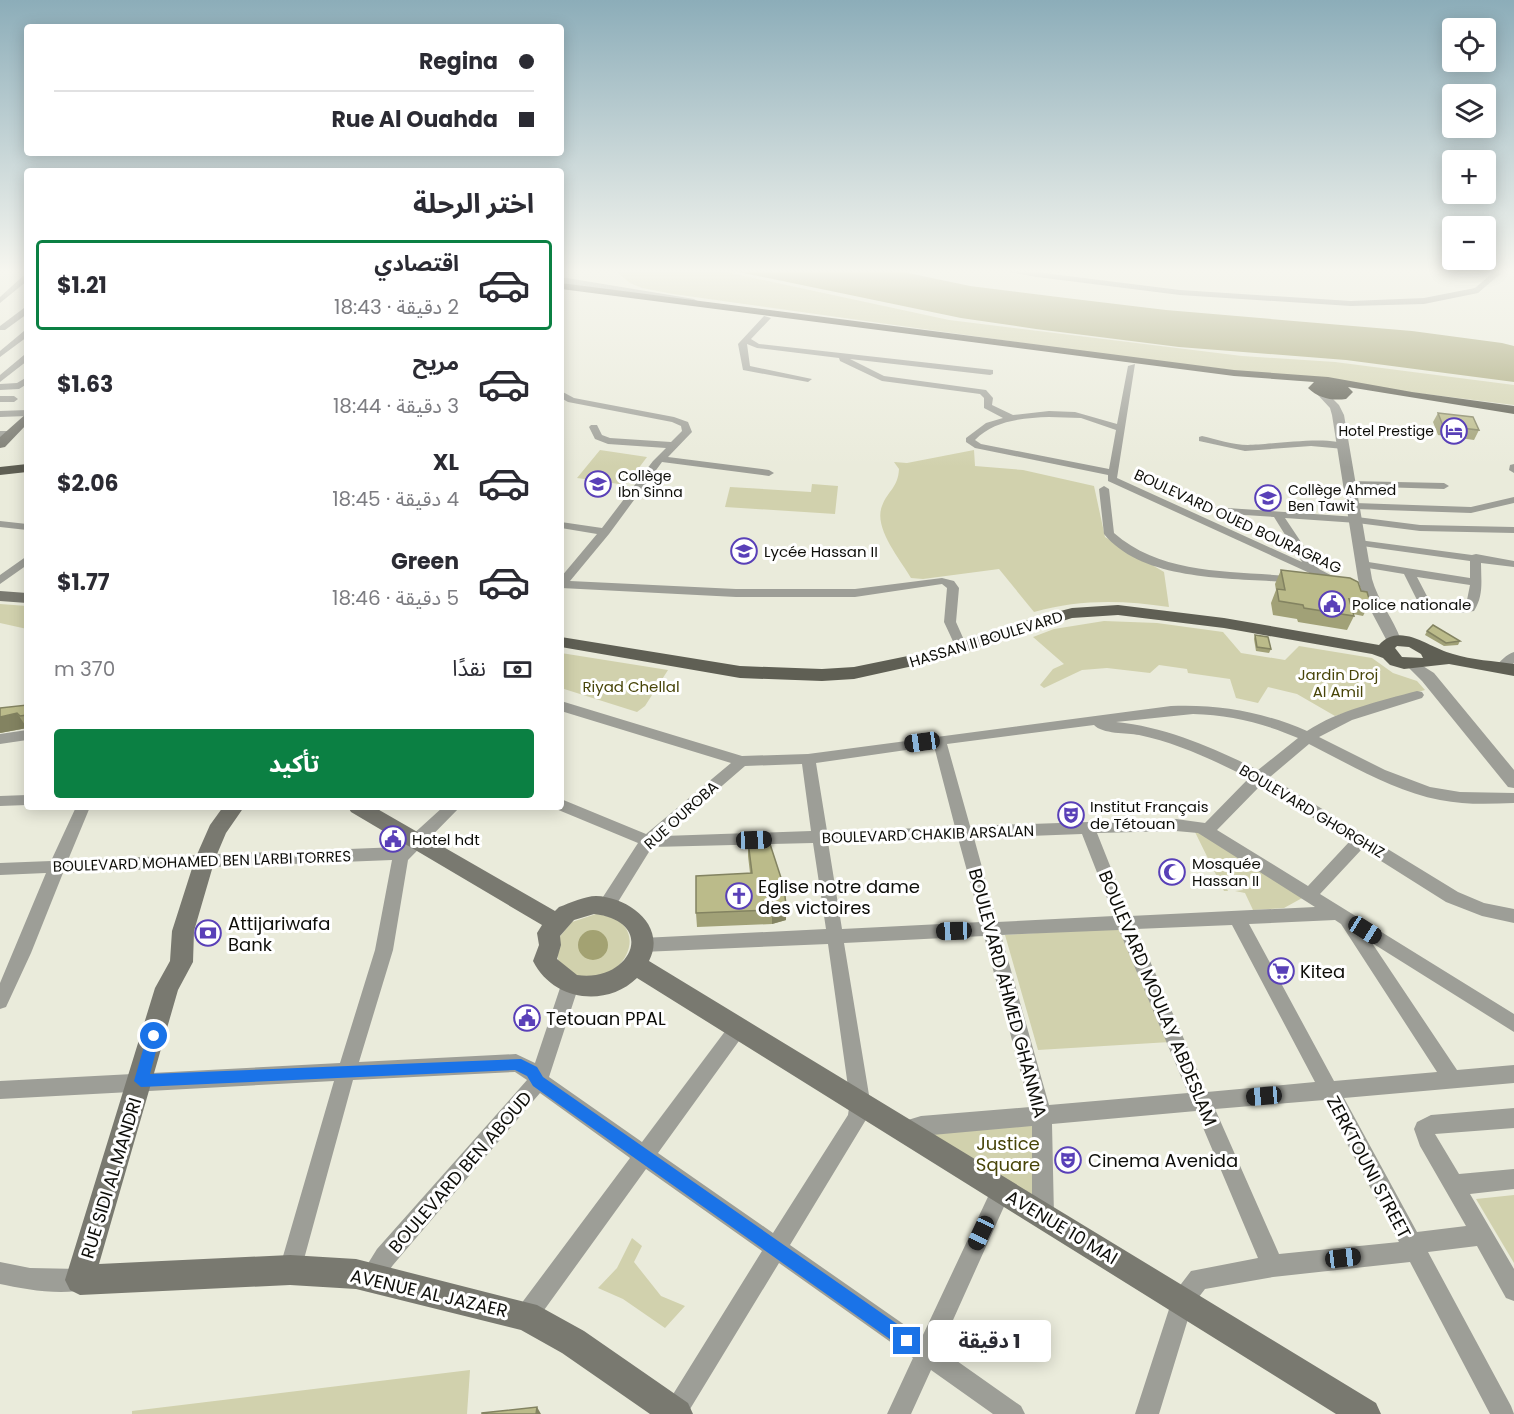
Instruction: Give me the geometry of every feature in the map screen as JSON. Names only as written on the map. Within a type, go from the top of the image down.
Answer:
[{"type":"highway","points":[[896,335],[1318,389]]},
{"type":"highway","points":[[940,335],[1234,373],[1328,380],[1439,400],[1514,410]]},
{"type":"highway","points":[[1234,373],[1318,389],[1341,396],[1514,416]]},
{"type":"highway","points":[[1341,396],[1439,400]]},
{"type":"main road","points":[[0,444],[5,434],[24,418]]},
{"type":"main road","points":[[0,469],[24,466]]},
{"type":"main road","points":[[1,590],[24,586]]},
{"type":"main road","points":[[1,590],[24,593]]},
{"type":"main road","points":[[1,590],[24,597]]},
{"type":"main road","name":"HASSAN II BOULEVARD","points":[[564,643],[740,672],[788,676],[854,673],[909,663],[962,649],[1043,620],[1096,610],[1145,612],[1389,643],[1400,662],[1430,663]]},
{"type":"main road","points":[[1430,663],[1510,664]]},
{"type":"main road","name":"RUE SIDI AL MANDRI","points":[[80,1280],[167,988],[181,962],[183,931],[205,859],[217,831],[232,810]]},
{"type":"main road","points":[[362,810],[411,847],[556,922]]},
{"type":"main road","points":[[608,905],[632,916],[639,926],[639,954],[620,978],[591,987],[570,985],[551,972],[545,961],[550,945],[548,933],[556,922],[580,908],[608,905]]},
{"type":"main road","name":"AVENUE 10 MAI","points":[[639,954],[738,1028],[1365,1414]]},
{"type":"main road","name":"AVENUE AL JAZAER","points":[[80,1280],[290,1270],[371,1270],[526,1316],[573,1342],[676,1413]]},
{"type":"street","points":[[751,335],[742,344],[746,368],[808,379]]},
{"type":"street","points":[[2,351],[23,340]]},
{"type":"street","points":[[746,340],[769,348],[990,372]]},
{"type":"street","points":[[2,351],[24,350]]},
{"type":"street","points":[[840,356],[846,362],[882,378],[983,392],[989,398],[987,406],[1011,418],[1076,415],[1120,428]]},
{"type":"street","points":[[0,379],[24,360]]},
{"type":"street","points":[[1112,476],[1132,366]]},
{"type":"street","points":[[0,369],[13,369]]},
{"type":"street","points":[[0,387],[19,386],[24,382]]},
{"type":"street","points":[[564,396],[571,400],[685,424],[687,432],[671,445],[605,532],[564,580]]},
{"type":"street","points":[[1341,396],[1344,446],[1362,564],[1369,594],[1389,643]]},
{"type":"street","points":[[0,399],[14,399]]},
{"type":"street","points":[[0,414],[24,415]]},
{"type":"street","name":"BOULEVARD OUED BOURAGRAG","points":[[1011,418],[989,425],[969,440],[978,446],[1112,476],[1313,569],[1352,590]]},
{"type":"street","points":[[594,427],[598,437],[608,441],[671,445]]},
{"type":"street","points":[[1202,439],[1245,448],[1311,443],[1344,446]]},
{"type":"street","points":[[660,459],[769,473]]},
{"type":"street","points":[[1349,484],[1444,486]]},
{"type":"street","points":[[1104,489],[1109,534],[1129,552],[1170,567],[1279,578],[1369,594]]},
{"type":"street","points":[[1213,510],[1356,513],[1471,510],[1514,500]]},
{"type":"street","points":[[1276,513],[1313,569]]},
{"type":"street","points":[[1356,513],[1420,528],[1514,530]]},
{"type":"street","points":[[0,524],[24,527]]},
{"type":"street","points":[[564,525],[605,532]]},
{"type":"street","points":[[1359,543],[1476,557],[1514,564]]},
{"type":"street","points":[[1460,609],[1470,608],[1472,605],[1476,583],[1476,557]]},
{"type":"street","points":[[1,590],[24,563]]},
{"type":"street","points":[[1362,564],[1476,583]]},
{"type":"street","points":[[1409,572],[1423,600]]},
{"type":"street","points":[[564,584],[736,593],[855,593],[942,581],[950,583],[953,588],[950,622],[962,649]]},
{"type":"street","points":[[1430,663],[1514,782]]},
{"type":"street","points":[[1417,694],[1338,721],[1310,737],[1217,817],[1208,830],[1514,1024]]},
{"type":"street","points":[[564,707],[742,761],[807,759],[1134,714],[1209,709],[1263,718],[1310,737],[1392,779],[1429,793],[1465,798],[1514,798]]},
{"type":"street","name":"BOULEVARD GHORGHIZ","points":[[1066,725],[1115,725],[1159,735],[1210,753],[1261,778],[1452,897],[1482,909],[1514,916]]},
{"type":"street","points":[[0,739],[24,735]]},
{"type":"street","name":"BOULEVARD AHMED GHANMIA","points":[[939,740],[1042,1114],[1044,1216]]},
{"type":"street","points":[[676,1413],[857,1118],[860,1101],[807,759]]},
{"type":"street","name":"RUE OUROBA","points":[[608,905],[648,841],[742,761]]},
{"type":"street","points":[[0,801],[24,800]]},
{"type":"street","points":[[564,806],[648,841]]},
{"type":"street","points":[[0,1000],[17,968],[55,867],[81,810]]},
{"type":"street","points":[[290,1270],[345,1072],[384,950],[400,860],[450,810]]},
{"type":"street","name":"BOULEVARD CHAKIB ARSALAN","points":[[648,841],[820,838],[1176,825],[1192,825],[1208,830]]},
{"type":"street","name":"BOULEVARD MOULAY ABDESLAM","points":[[1087,828],[1201,1102],[1273,1266]]},
{"type":"street","points":[[1310,894],[1361,840]]},
{"type":"street","name":"BOULEVARD MOHAMED BEN LARBI TORRES","points":[[0,868],[55,867],[411,847]]},
{"type":"street","points":[[639,954],[835,936],[1238,918],[1342,916]]},
{"type":"street","points":[[1342,916],[1453,1080]]},
{"type":"street","name":"ZERKTOUNI STREET","points":[[1238,918],[1503,1414]]},
{"type":"street","name":"BOULEVARD BEN ABOUD","points":[[371,1270],[538,1081],[570,985]]},
{"type":"street","points":[[526,1316],[738,1028]]},
{"type":"street","points":[[0,1090],[516,1063],[532,1071],[538,1081],[1013,1414]]},
{"type":"street","points":[[905,1130],[921,1126],[1042,1114],[1514,1074]]},
{"type":"street","points":[[1514,1118],[1431,1125],[1424,1129],[1453,1185],[1514,1290]]},
{"type":"street","points":[[1453,1185],[1514,1179]]},
{"type":"street","points":[[899,1414],[1001,1191]]},
{"type":"street","points":[[1147,1414],[1183,1300],[1199,1279],[1482,1235]]},
{"type":"street","points":[[0,1273],[21,1278],[80,1280]]},
{"type":"green space","points":[[966,335],[1071,335],[1242,356],[1335,362],[1514,385],[1514,405]]},
{"type":"green space","points":[[600,450],[647,457],[626,485],[577,478]]},
{"type":"green space","points":[[974,450],[975,466],[1023,470],[1094,486],[1105,537],[1164,572],[1169,607],[1101,602],[1068,605],[1034,612],[999,569],[923,579],[911,578],[889,544],[881,524],[882,506],[895,485],[898,475],[899,469],[894,462],[907,463]]},
{"type":"green space","points":[[812,484],[838,486],[835,514],[725,507],[730,487],[811,492]]},
{"type":"green space","points":[[0,604],[24,606],[24,628],[0,623]]},
{"type":"green space","name":"Jardin Droj Al Amil","points":[[1104,621],[1157,623],[1223,632],[1241,653],[1285,660],[1299,646],[1372,658],[1393,673],[1417,681],[1425,690],[1335,716],[1297,694],[1268,687],[1258,703],[1236,698],[1230,679],[1188,673],[1187,669],[1159,665],[1150,673],[1107,668],[1082,670],[1044,688],[1040,685],[1053,669],[1064,664],[1033,637],[1054,629]]},
{"type":"green space","name":"Riyad Chellal","points":[[564,653],[668,670],[645,706],[637,712],[564,689]]},
{"type":"green space","points":[[1204,831],[1304,897],[1284,908],[1253,910],[1245,893],[1235,891],[1243,890],[1237,879],[1223,880],[1228,891],[1224,891],[1195,832]]},
{"type":"green space","points":[[596,914],[615,919],[626,929],[630,941],[627,954],[619,965],[607,974],[592,978],[576,975],[558,960],[557,940],[572,922]]},
{"type":"green space","points":[[1122,928],[1170,1042],[1038,1050],[1005,935]]},
{"type":"green space","name":"Justice Square","points":[[1036,1123],[1036,1199],[920,1134]]},
{"type":"green space","points":[[1514,1195],[1514,1263],[1476,1199]]},
{"type":"green space","points":[[632,1238],[642,1246],[634,1262],[661,1296],[685,1306],[665,1328],[623,1299],[598,1288],[617,1268]]},
{"type":"green space","points":[[470,1370],[467,1414],[132,1414],[132,1411]]},
{"type":"shaded area","points":[[1084,335],[1442,335],[1514,346],[1514,382],[1346,360],[1179,347]]},
{"type":"shaded area","points":[[593,930],[604,934],[608,945],[604,956],[593,960],[582,956],[578,945],[582,934]]},
{"type":"building","points":[[1438,413],[1473,417],[1479,430],[1443,426]]},
{"type":"building","points":[[1281,570],[1350,578],[1358,582],[1361,591],[1367,592],[1370,602],[1349,599],[1354,616],[1304,608],[1303,605],[1279,601],[1277,589],[1285,590]]},
{"type":"building","points":[[1433,625],[1460,641],[1446,643],[1427,631]]},
{"type":"building","points":[[1255,635],[1268,637],[1271,649],[1257,647]]},
{"type":"building","points":[[24,705],[24,715],[20,716],[17,713],[0,717],[0,708]]},
{"type":"building","name":"Eglise notre dame des victoires","points":[[762,840],[763,844],[770,844],[784,887],[786,905],[772,910],[696,913],[696,876],[752,873],[748,841]]},
{"type":"building","points":[[537,1407],[536,1414],[482,1414],[482,1413]]},
{"type":"place","name":"Hotel Prestige","points":[[1454,431]]},
{"type":"place","name":"Collège Ibn Sinna","points":[[598,484]]},
{"type":"place","name":"Collège Ahmed Ben Tawit","points":[[1268,498]]},
{"type":"place","name":"Lycée Hassan II","points":[[744,551]]},
{"type":"place","name":"Police nationale","points":[[1332,604]]},
{"type":"place","name":"Institut Français de Tétouan","points":[[1071,815]]},
{"type":"place","name":"Hotel hdt","points":[[393,839]]},
{"type":"place","name":"Mosquée Hassan II","points":[[1172,872]]},
{"type":"place","name":"Eglise notre dame des victoires","points":[[739,896]]},
{"type":"place","name":"Attijariwafa Bank","points":[[208,933]]},
{"type":"place","name":"Kitea","points":[[1281,971]]},
{"type":"place","name":"Tetouan PPAL","points":[[527,1018]]},
{"type":"place","name":"Cinema Avenida","points":[[1068,1160]]},
{"type":"route","points":[[154,1036],[141,1081],[516,1063],[532,1071],[538,1081],[907,1341]]}]
